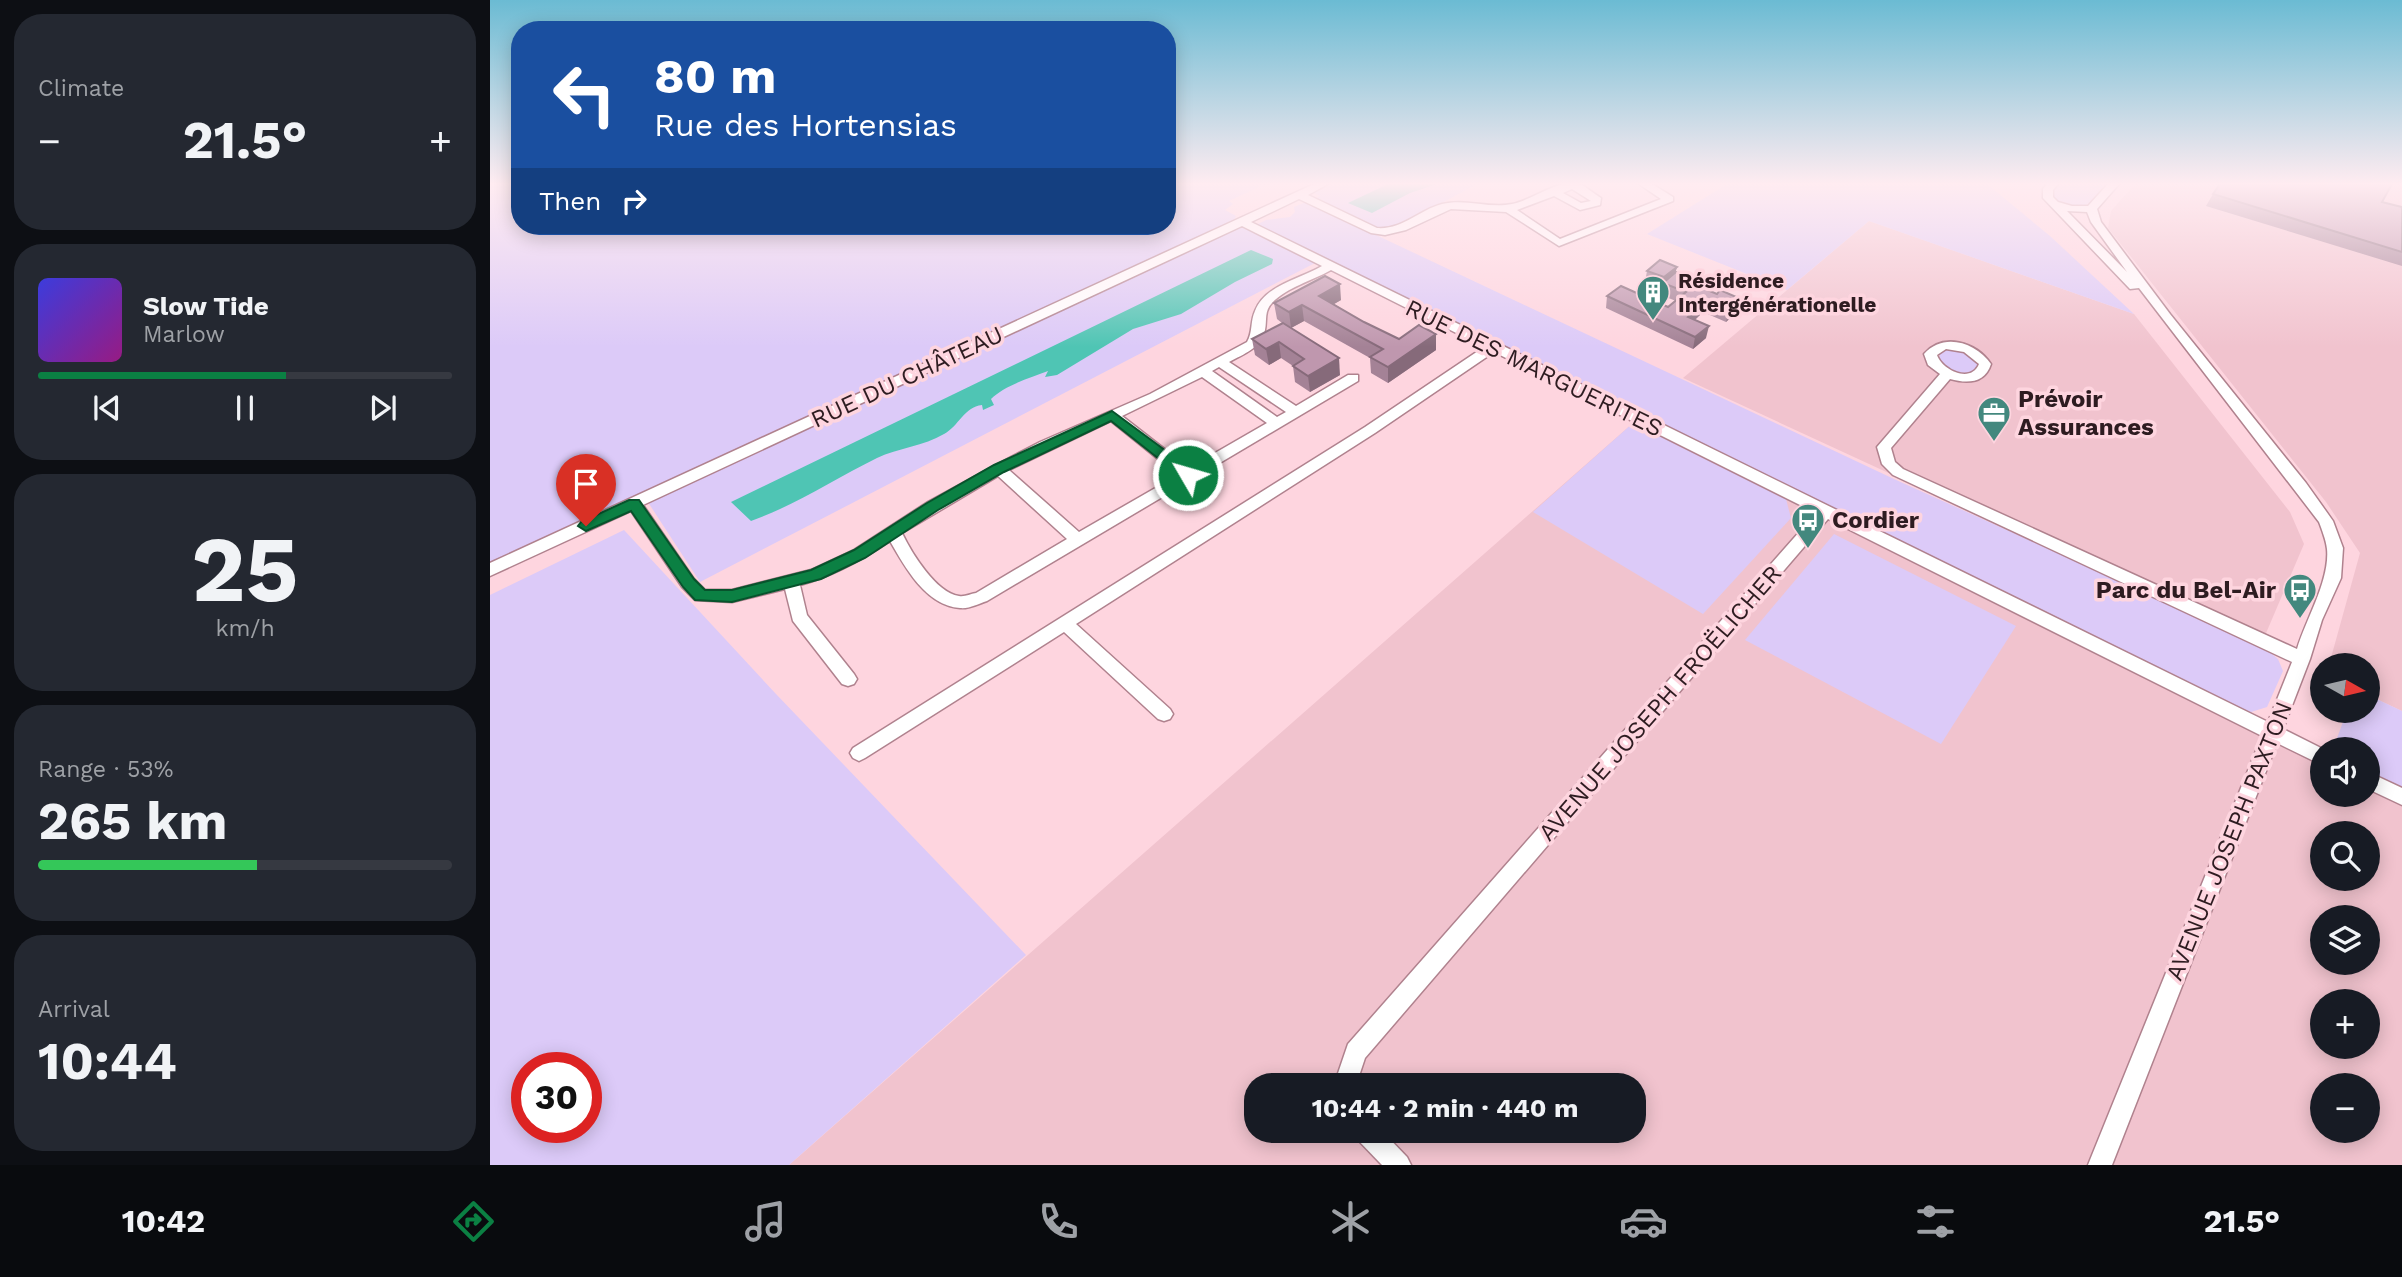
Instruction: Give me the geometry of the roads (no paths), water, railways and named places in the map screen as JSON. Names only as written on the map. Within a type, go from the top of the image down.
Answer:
[{"type":"street","name":"RUE DU CHÂTEAU","points":[[490,570],[1207,238]]},
{"type":"street","name":"RUE DES MARGUERITES","points":[[1274,238],[1825,512]]},
{"type":"street","points":[[1552,238],[1559,243],[1570,238]]},
{"type":"street","name":"AVENUE JOSEPH PAXTON","points":[[2086,238],[2166,317]]},
{"type":"street","name":"AVENUE JOSEPH PAXTON","points":[[2100,1165],[2302,659],[2314,620],[2333,578],[2334,548],[2328,528],[2301,486],[2166,317],[2108,238]]},
{"type":"street","points":[[634,503],[688,583],[701,596],[732,596],[815,575],[894,533],[933,506],[999,469],[1155,397],[1251,345],[1258,337],[1262,308],[1271,299],[1329,266]]},
{"type":"street","points":[[859,753],[1370,430],[1491,348]]},
{"type":"street","points":[[1220,362],[1296,412]]},
{"type":"street","points":[[1203,371],[1277,423]]},
{"type":"street","points":[[1947,374],[1884,447],[1889,464],[1898,472],[2302,659]]},
{"type":"street","points":[[894,533],[924,580],[953,601],[981,597],[1353,378]]},
{"type":"street","points":[[1112,415],[1188,475]]},
{"type":"street","points":[[999,469],[1078,540]]},
{"type":"street","points":[[1825,512],[2310,751]]},
{"type":"street","name":"AVENUE JOSEPH FROËLICHER","points":[[1349,1073],[1356,1052],[1825,512]]},
{"type":"street","points":[[791,582],[799,617],[848,679]]},
{"type":"street","points":[[1064,622],[1164,714]]},
{"type":"street","points":[[2380,786],[2402,797]]},
{"type":"street","points":[[1377,1143],[1399,1165]]},
{"type":"place","name":"Résidence Intergénérationelle","points":[[1653,322]]},
{"type":"place","name":"Prévoir Assurances","points":[[1994,443]]},
{"type":"place","name":"Cordier","points":[[1808,550]]},
{"type":"place","name":"Parc du Bel-Air","points":[[2300,620]]}]
